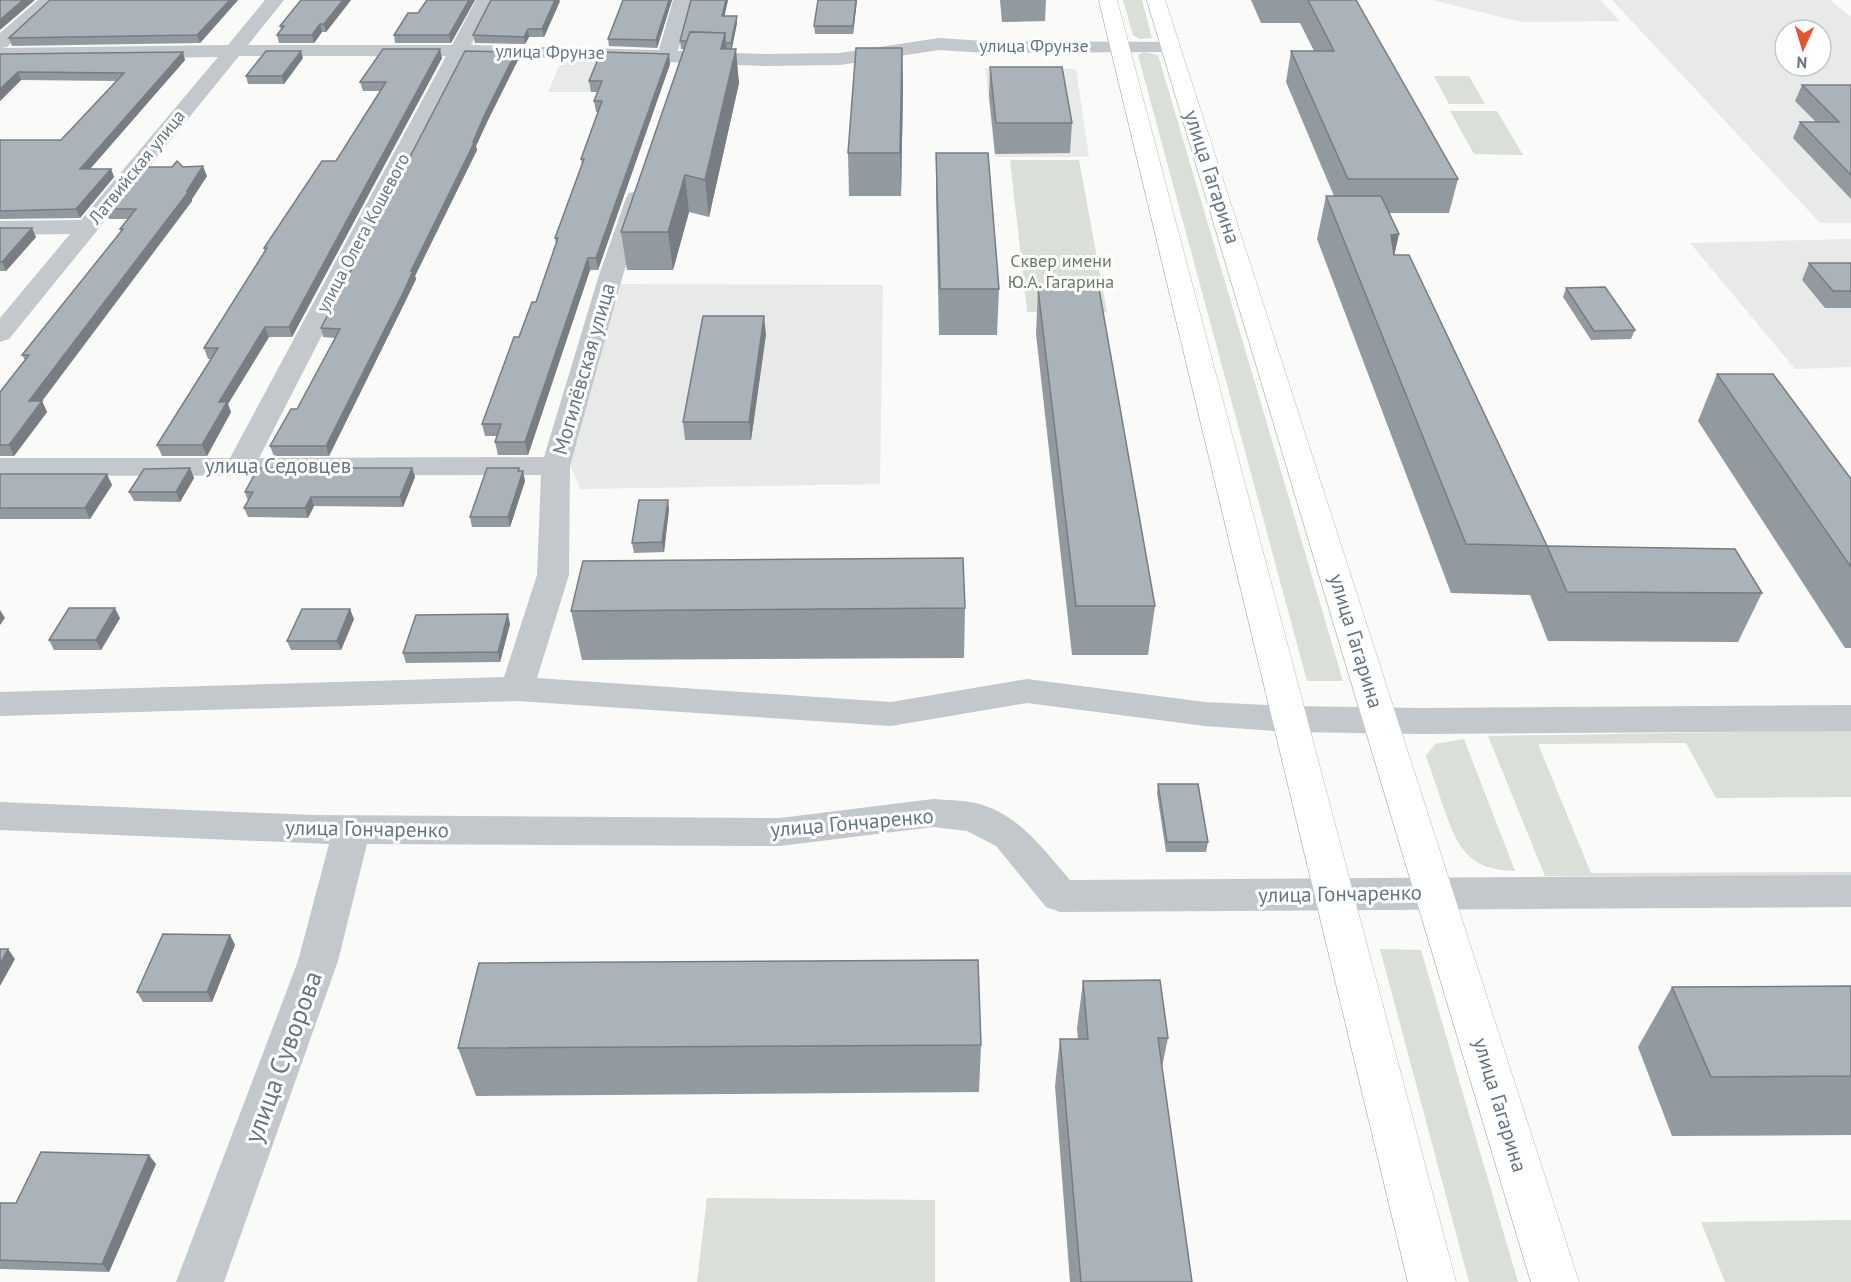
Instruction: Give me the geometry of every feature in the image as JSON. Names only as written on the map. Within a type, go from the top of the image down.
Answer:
[{"type":"main road","points":[[1108,0],[1432,1282]]},
{"type":"main road","name":"улица Гагарина","points":[[1156,0],[1555,1282]]},
{"type":"street","points":[[0,43],[48,0]]},
{"type":"street","name":"Латвийская улица","points":[[0,334],[274,0]]},
{"type":"street","name":"улица Олега Кошевого","points":[[240,466],[485,0]]},
{"type":"street","points":[[678,78],[676,56],[682,0]]},
{"type":"street","name":"улица Фрунзе","points":[[0,54],[232,50],[460,50],[764,60],[840,59],[939,44],[985,47],[1170,46]]},
{"type":"street","name":"Могилёвская улица","points":[[517,689],[553,575],[556,466],[611,275],[645,177]]},
{"type":"street","points":[[0,228],[87,227]]},
{"type":"street","name":"улица Седовцев","points":[[0,467],[556,466]]},
{"type":"street","points":[[0,704],[517,689],[891,714],[1027,691],[1205,714],[1289,719],[1382,721],[1851,718]]},
{"type":"street","name":"улица Гончаренко","points":[[0,816],[313,829],[780,832],[933,813],[974,817],[1009,836],[1060,896],[1851,891]]},
{"type":"street","name":"улица Суворова","points":[[200,1282],[318,961],[352,829]]},
{"type":"shaded area","points":[[1432,0],[1600,0],[1620,21],[1521,22]]},
{"type":"shaded area","points":[[1612,0],[1830,0],[1851,17],[1851,223],[1820,223]]},
{"type":"shaded area","points":[[564,55],[670,62],[655,92],[548,92]]},
{"type":"shaded area","points":[[985,68],[1076,69],[1089,157],[995,157]]},
{"type":"shaded area","points":[[1851,239],[1851,367],[1795,369],[1690,243]]},
{"type":"shaded area","points":[[621,284],[883,285],[880,484],[580,489],[569,462]]},
{"type":"green space","points":[[1123,0],[1142,0],[1152,38],[1140,39],[1133,35]]},
{"type":"green space","points":[[1144,52],[1158,55],[1343,681],[1307,681],[1138,55]]},
{"type":"green space","points":[[1434,76],[1469,76],[1485,104],[1449,104]]},
{"type":"green space","points":[[1450,111],[1497,111],[1523,155],[1474,154]]},
{"type":"green space","name":"Сквер имени Ю.А. Гагарина","points":[[1010,160],[1079,160],[1107,312],[1027,312]]},
{"type":"green space","points":[[1851,730],[1851,797],[1716,798],[1686,743],[1538,744],[1591,873],[1851,872],[1851,876],[1545,876],[1488,736]]},
{"type":"green space","points":[[1464,739],[1515,871],[1499,870],[1476,861],[1460,845],[1449,823],[1426,756],[1435,744]]},
{"type":"green space","points":[[1380,949],[1421,950],[1518,1282],[1469,1282]]},
{"type":"green space","points":[[707,1198],[935,1200],[935,1282],[697,1282]]},
{"type":"green space","points":[[1851,1220],[1851,1282],[1725,1282],[1701,1222]]},
{"type":"building","points":[[0,0],[23,0],[0,20]]},
{"type":"building","points":[[50,0],[230,0],[197,35],[9,38]]},
{"type":"building","points":[[301,0],[343,0],[312,35],[277,35],[284,26],[280,26]]},
{"type":"building","points":[[427,0],[469,0],[449,35],[394,35],[408,13],[418,13]]},
{"type":"building","points":[[491,0],[555,0],[542,29],[528,29],[524,37],[473,35]]},
{"type":"building","points":[[623,0],[669,0],[656,40],[608,39]]},
{"type":"building","points":[[691,0],[726,0],[722,16],[737,16],[731,43],[725,43],[725,33],[690,32],[687,41],[680,41]]},
{"type":"building","points":[[818,0],[856,0],[853,26],[814,26]]},
{"type":"building","points":[[1308,0],[1356,0],[1458,179],[1348,179],[1291,51],[1334,51]]},
{"type":"building","points":[[690,32],[725,33],[721,49],[736,49],[705,180],[685,175],[668,232],[621,232]]},
{"type":"building","points":[[856,48],[902,48],[900,153],[848,153]]},
{"type":"building","points":[[383,49],[440,49],[289,327],[265,327],[219,402],[227,402],[202,445],[157,445],[218,348],[204,348],[267,248],[264,248],[322,161],[336,161],[386,82],[360,82]]},
{"type":"building","points":[[266,51],[301,51],[282,76],[246,76]]},
{"type":"building","points":[[465,51],[516,52],[411,271],[413,271],[403,293],[326,446],[270,446],[291,409],[297,409],[340,329],[321,328]]},
{"type":"building","points":[[183,52],[80,169],[111,169],[76,209],[0,211],[0,140],[61,140],[124,73],[18,72],[0,89],[0,54]]},
{"type":"building","points":[[601,52],[669,54],[596,258],[588,258],[525,442],[495,442],[501,424],[482,424],[514,337],[519,337],[532,302],[536,302],[558,238],[555,238],[584,159],[581,159],[602,101],[594,101],[602,81],[589,81]]},
{"type":"building","points":[[990,67],[1062,67],[1072,123],[996,123]]},
{"type":"building","points":[[1802,85],[1851,85],[1851,175],[1800,122],[1839,122]]},
{"type":"building","points":[[936,153],[988,153],[999,289],[940,289]]},
{"type":"building","points":[[177,161],[183,167],[203,166],[187,191],[189,191],[29,401],[42,401],[9,445],[0,445],[0,392],[29,355],[22,355],[123,229],[120,229],[136,209],[105,209],[140,167],[172,167]]},
{"type":"building","points":[[1326,196],[1381,196],[1399,234],[1391,235],[1394,255],[1409,255],[1547,546],[1466,544]]},
{"type":"building","points":[[0,228],[32,228],[2,262],[0,262]]},
{"type":"building","points":[[1809,263],[1851,263],[1851,291],[1833,291]]},
{"type":"building","points":[[1605,287],[1635,330],[1594,331],[1566,288]]},
{"type":"building","points":[[1038,289],[1099,289],[1155,606],[1076,606]]},
{"type":"building","points":[[703,316],[764,316],[749,422],[683,422]]},
{"type":"building","points":[[1717,374],[1773,374],[1851,479],[1851,567]]},
{"type":"building","points":[[190,468],[176,492],[129,492],[144,469]]},
{"type":"building","points":[[258,468],[412,468],[400,497],[311,497],[305,508],[244,508],[253,492],[245,492]]},
{"type":"building","points":[[487,468],[519,468],[518,471],[523,471],[508,517],[470,517]]},
{"type":"building","points":[[0,474],[107,474],[85,508],[0,508]]},
{"type":"building","points":[[639,500],[668,500],[662,542],[632,543]]},
{"type":"building","points":[[1547,546],[1735,549],[1762,593],[1567,592]]},
{"type":"building","points":[[963,558],[965,608],[571,611],[583,561]]},
{"type":"building","points":[[69,608],[115,608],[96,640],[49,640]]},
{"type":"building","points":[[302,609],[350,609],[337,641],[287,641]]},
{"type":"building","points":[[508,614],[498,652],[403,653],[416,615]]},
{"type":"building","points":[[1158,784],[1198,784],[1208,842],[1167,842]]},
{"type":"building","points":[[163,934],[230,935],[207,992],[137,992]]},
{"type":"building","points":[[0,949],[8,949],[0,964]]},
{"type":"building","points":[[978,960],[981,1045],[458,1048],[479,963]]},
{"type":"building","points":[[1160,980],[1168,1038],[1158,1038],[1192,1282],[1081,1282],[1060,1039],[1088,1039],[1083,981]]},
{"type":"building","points":[[1851,986],[1851,1076],[1711,1077],[1672,987]]},
{"type":"building","points":[[41,1152],[149,1155],[102,1264],[0,1260],[0,1203],[16,1203]]}]
